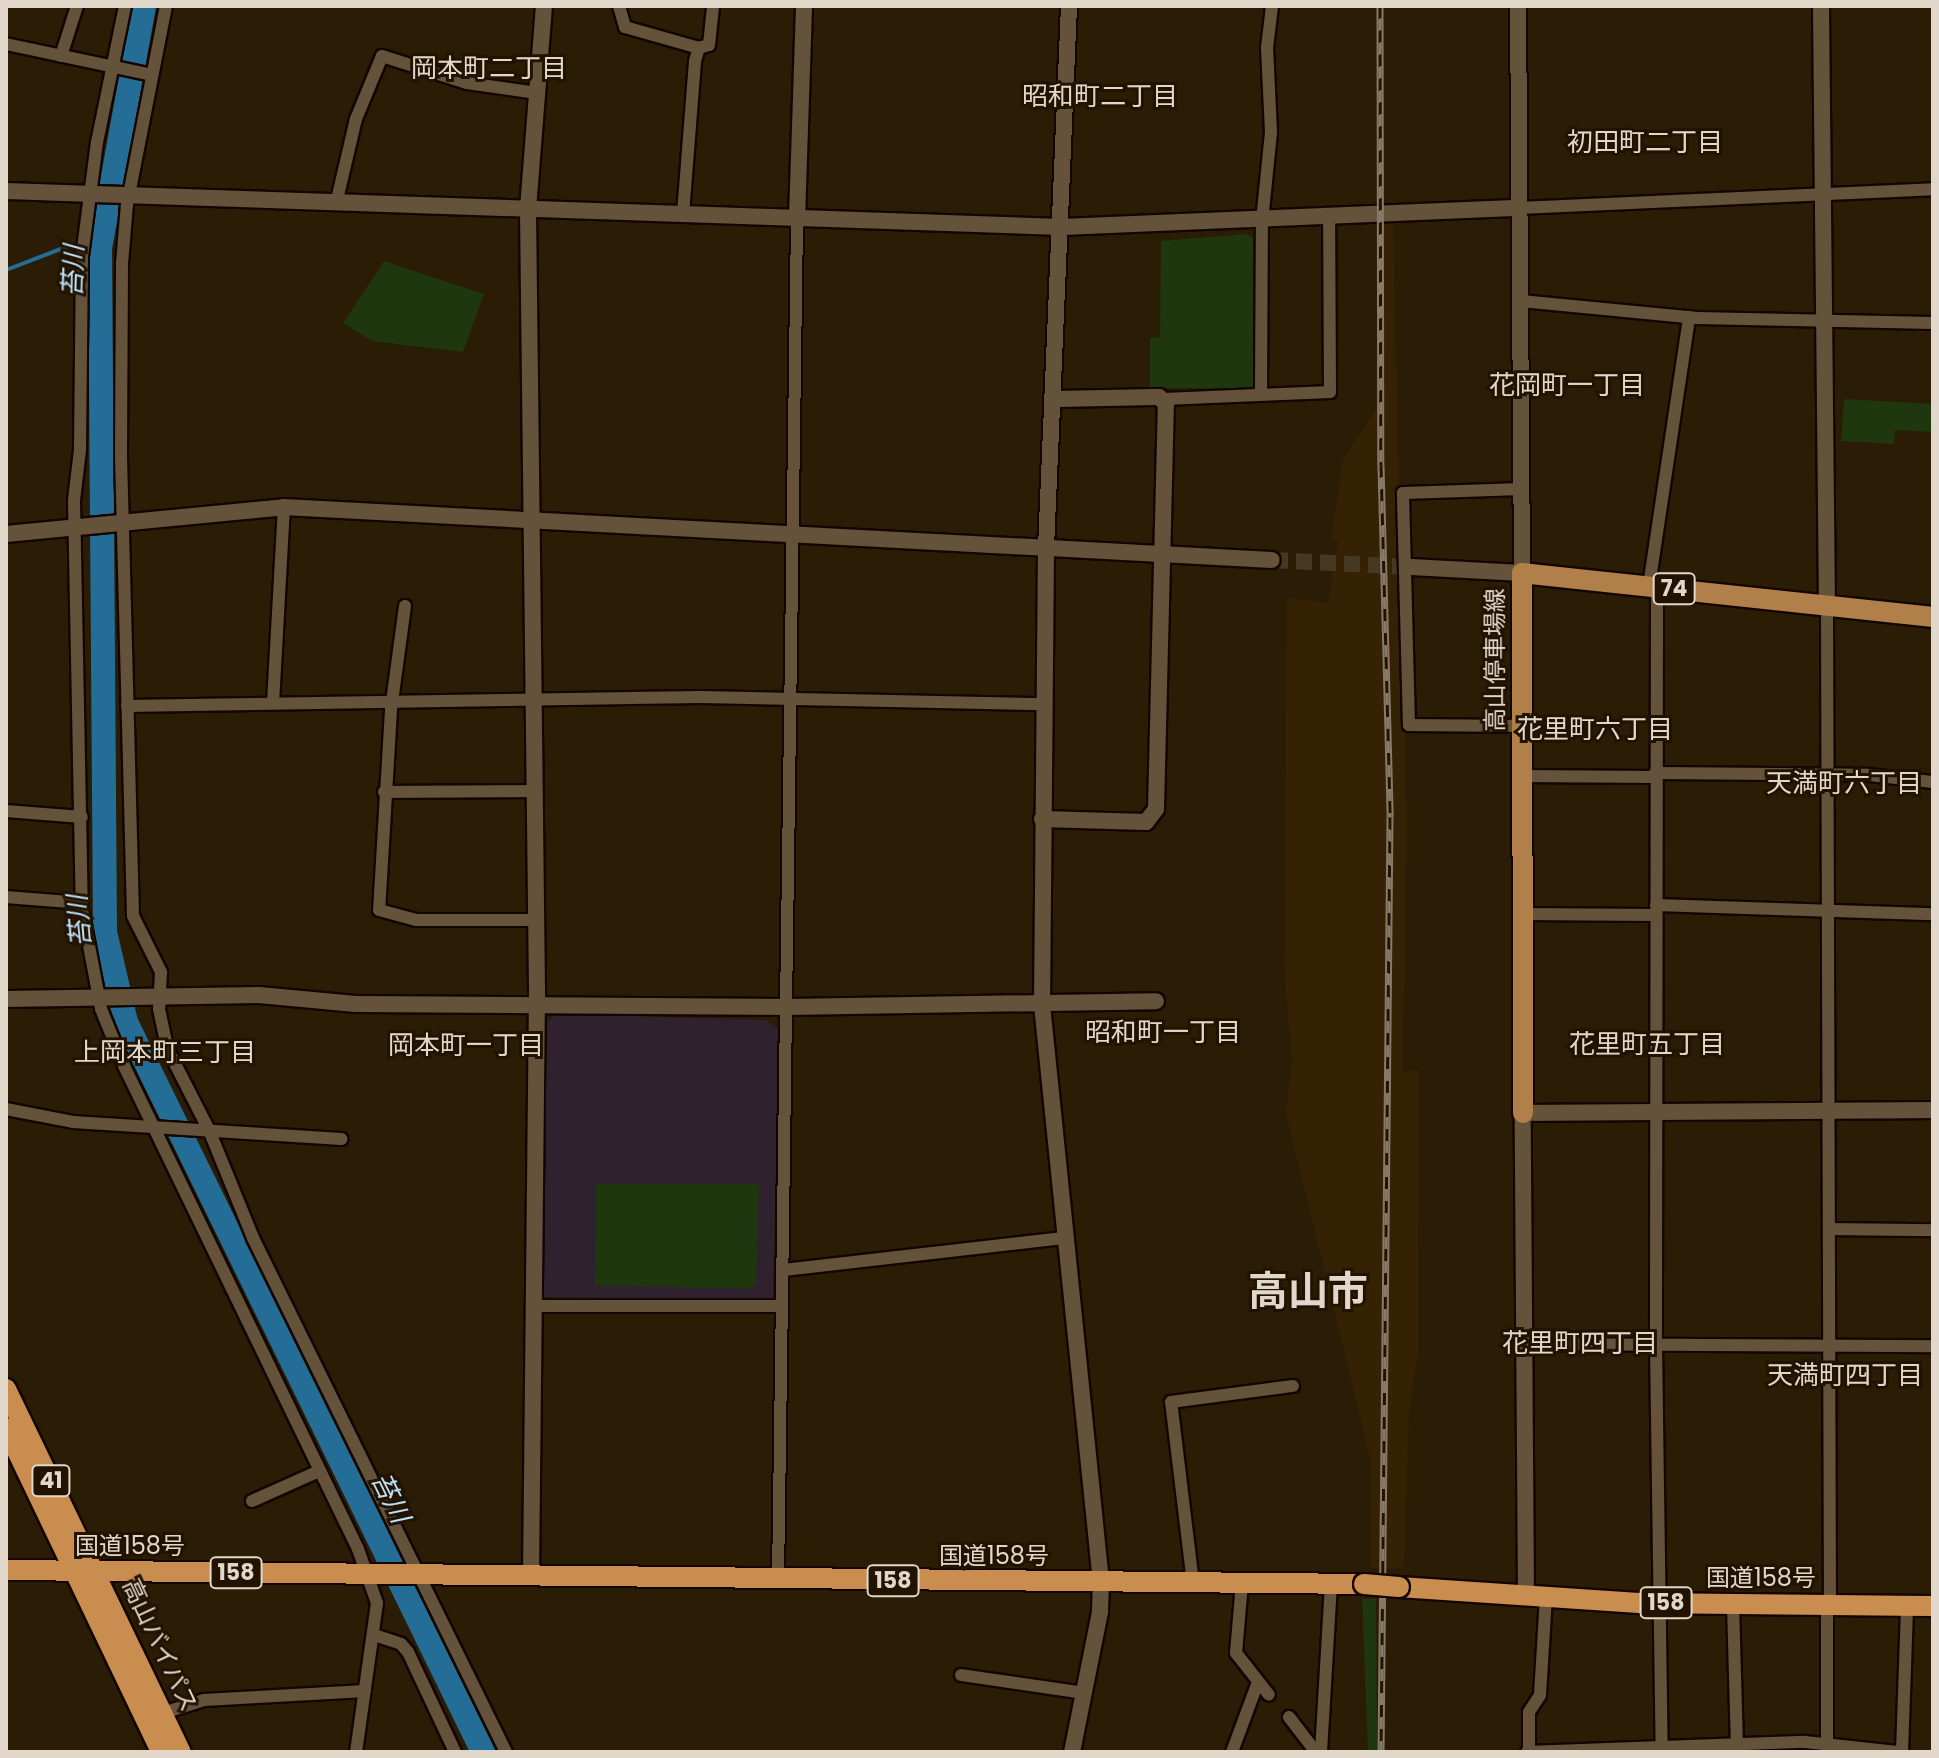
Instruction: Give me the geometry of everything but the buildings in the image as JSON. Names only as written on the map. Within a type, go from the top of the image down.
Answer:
[{"type":"highway","name":"高山バイパス","points":[[6,1389],[161,1752]]},
{"type":"highway","name":"高山バイパス","points":[[6,1428],[163,1713],[181,1752]]},
{"type":"highway","name":"国道158号","points":[[6,1570],[778,1581],[1331,1583],[1658,1603],[1933,1606]]},
{"type":"main road","name":"高山停車場線","points":[[1523,1113],[1520,914],[1522,573],[1933,617]]},
{"type":"street","points":[[61,56],[77,6]]},
{"type":"street","points":[[125,6],[90,194],[82,256],[82,903],[102,997],[154,1126],[370,1575],[377,1603],[356,1752]]},
{"type":"street","points":[[166,6],[127,196],[122,264],[121,456],[133,916],[161,972],[155,997],[167,1048],[253,1238],[506,1752]]},
{"type":"street","points":[[531,1576],[537,1004],[528,209],[544,6]]},
{"type":"street","points":[[619,6],[625,27],[699,48],[709,45],[713,6]]},
{"type":"street","points":[[778,1581],[797,218],[804,6]]},
{"type":"street","points":[[1069,6],[1046,549],[1042,1005],[1101,1582],[1072,1752]]},
{"type":"street","points":[[1261,394],[1262,221],[1271,132],[1267,48],[1272,6]]},
{"type":"street","points":[[1411,567],[1522,573],[1518,6]]},
{"type":"street","points":[[1821,6],[1826,320],[1831,1344],[1827,1743]]},
{"type":"street","points":[[6,44],[150,75]]},
{"type":"street","points":[[683,214],[699,48]]},
{"type":"street","points":[[336,204],[356,119],[382,56],[467,83],[537,93]]},
{"type":"street","points":[[6,191],[1062,227],[1262,221],[1933,189]]},
{"type":"street","points":[[1053,399],[1164,399],[1330,392],[1329,216]]},
{"type":"street","points":[[1521,301],[1689,317],[1933,323]]},
{"type":"street","points":[[1662,1750],[1658,1603],[1653,587],[1689,317]]},
{"type":"street","points":[[1042,819],[1153,818],[1164,399]]},
{"type":"street","points":[[1521,726],[1409,725],[1403,493],[1522,489]]},
{"type":"street","points":[[273,703],[284,507]]},
{"type":"street","points":[[6,534],[284,507],[1272,560]]},
{"type":"street","points":[[405,606],[384,792],[379,910],[416,920],[535,920]]},
{"type":"street","points":[[127,706],[791,698],[1044,704]]},
{"type":"street","points":[[1520,776],[1826,775],[1933,782]]},
{"type":"street","points":[[384,792],[534,791]]},
{"type":"street","points":[[6,811],[82,817]]},
{"type":"street","points":[[6,897],[82,903]]},
{"type":"street","points":[[1520,914],[1827,910],[1933,914]]},
{"type":"street","points":[[6,999],[155,997],[787,1007],[1156,1001]]},
{"type":"street","points":[[6,1109],[73,1122],[341,1139]]},
{"type":"street","points":[[1907,1607],[1899,1752],[1827,1743],[1805,1747],[1528,1752],[1529,1712],[1540,1695],[1526,1344],[1523,1113],[1933,1110]]},
{"type":"street","points":[[1830,1229],[1933,1230]]},
{"type":"street","points":[[783,1270],[1066,1238]]},
{"type":"street","points":[[532,1306],[782,1306]]},
{"type":"street","points":[[1526,1344],[1933,1346]]},
{"type":"street","points":[[1193,1583],[1171,1402],[1293,1386]]},
{"type":"street","points":[[252,1501],[319,1471]]},
{"type":"street","points":[[1242,1583],[1236,1653],[1269,1695]]},
{"type":"street","points":[[1318,1752],[1331,1583]]},
{"type":"street","points":[[1733,1604],[1737,1748]]},
{"type":"street","points":[[374,1635],[401,1644],[408,1652],[455,1752]]},
{"type":"street","points":[[961,1675],[1084,1693]]},
{"type":"street","points":[[1232,1752],[1258,1682]]},
{"type":"street","points":[[163,1713],[204,1700],[365,1691]]},
{"type":"street","points":[[1289,1717],[1318,1752]]},
{"type":"shaded area","points":[[1378,222],[1393,223],[1407,824],[1403,1071],[1419,1071],[1418,1353],[1409,1414],[1404,1568],[1370,1568],[1371,1462],[1286,1113],[1292,1060],[1284,967],[1287,598],[1328,603],[1338,541],[1331,538],[1343,459],[1376,410]]},
{"type":"shaded area","points":[[555,1014],[766,1020],[779,1030],[773,1300],[541,1297],[545,1025]]},
{"type":"green space","points":[[1247,234],[1253,238],[1255,383],[1250,388],[1150,388],[1150,338],[1160,337],[1161,241]]},
{"type":"green space","points":[[384,261],[484,294],[463,352],[372,341],[343,323]]},
{"type":"green space","points":[[1844,399],[1933,404],[1933,432],[1895,430],[1894,444],[1841,441]]},
{"type":"green space","points":[[596,1184],[759,1184],[756,1283],[749,1289],[595,1285]]},
{"type":"green space","points":[[1362,1599],[1376,1599],[1377,1752],[1368,1752]]},
{"type":"waterway","name":"苔川","points":[[144,6],[100,248],[105,932],[126,1022],[483,1752]]},
{"type":"waterway","points":[[6,270],[71,245],[100,248]]},
{"type":"tunnel","points":[[1272,560],[1411,567]]},
{"type":"railway","points":[[1380,6],[1381,465],[1390,817],[1381,1752]]},
{"type":"district","name":"岡本町二丁目","points":[[489,69]]},
{"type":"district","name":"昭和町二丁目","points":[[1100,97]]},
{"type":"district","name":"初田町二丁目","points":[[1645,143]]},
{"type":"district","name":"花岡町一丁目","points":[[1567,386]]},
{"type":"district","name":"花里町六丁目","points":[[1595,730]]},
{"type":"district","name":"天満町六丁目","points":[[1844,784]]},
{"type":"district","name":"昭和町一丁目","points":[[1163,1033]]},
{"type":"district","name":"花里町五丁目","points":[[1647,1045]]},
{"type":"district","name":"岡本町一丁目","points":[[466,1046]]},
{"type":"district","name":"上岡本町三丁目","points":[[165,1053]]},
{"type":"district","name":"高山市","points":[[1308,1291]]},
{"type":"district","name":"花里町四丁目","points":[[1580,1344]]},
{"type":"district","name":"天満町四丁目","points":[[1845,1376]]}]
